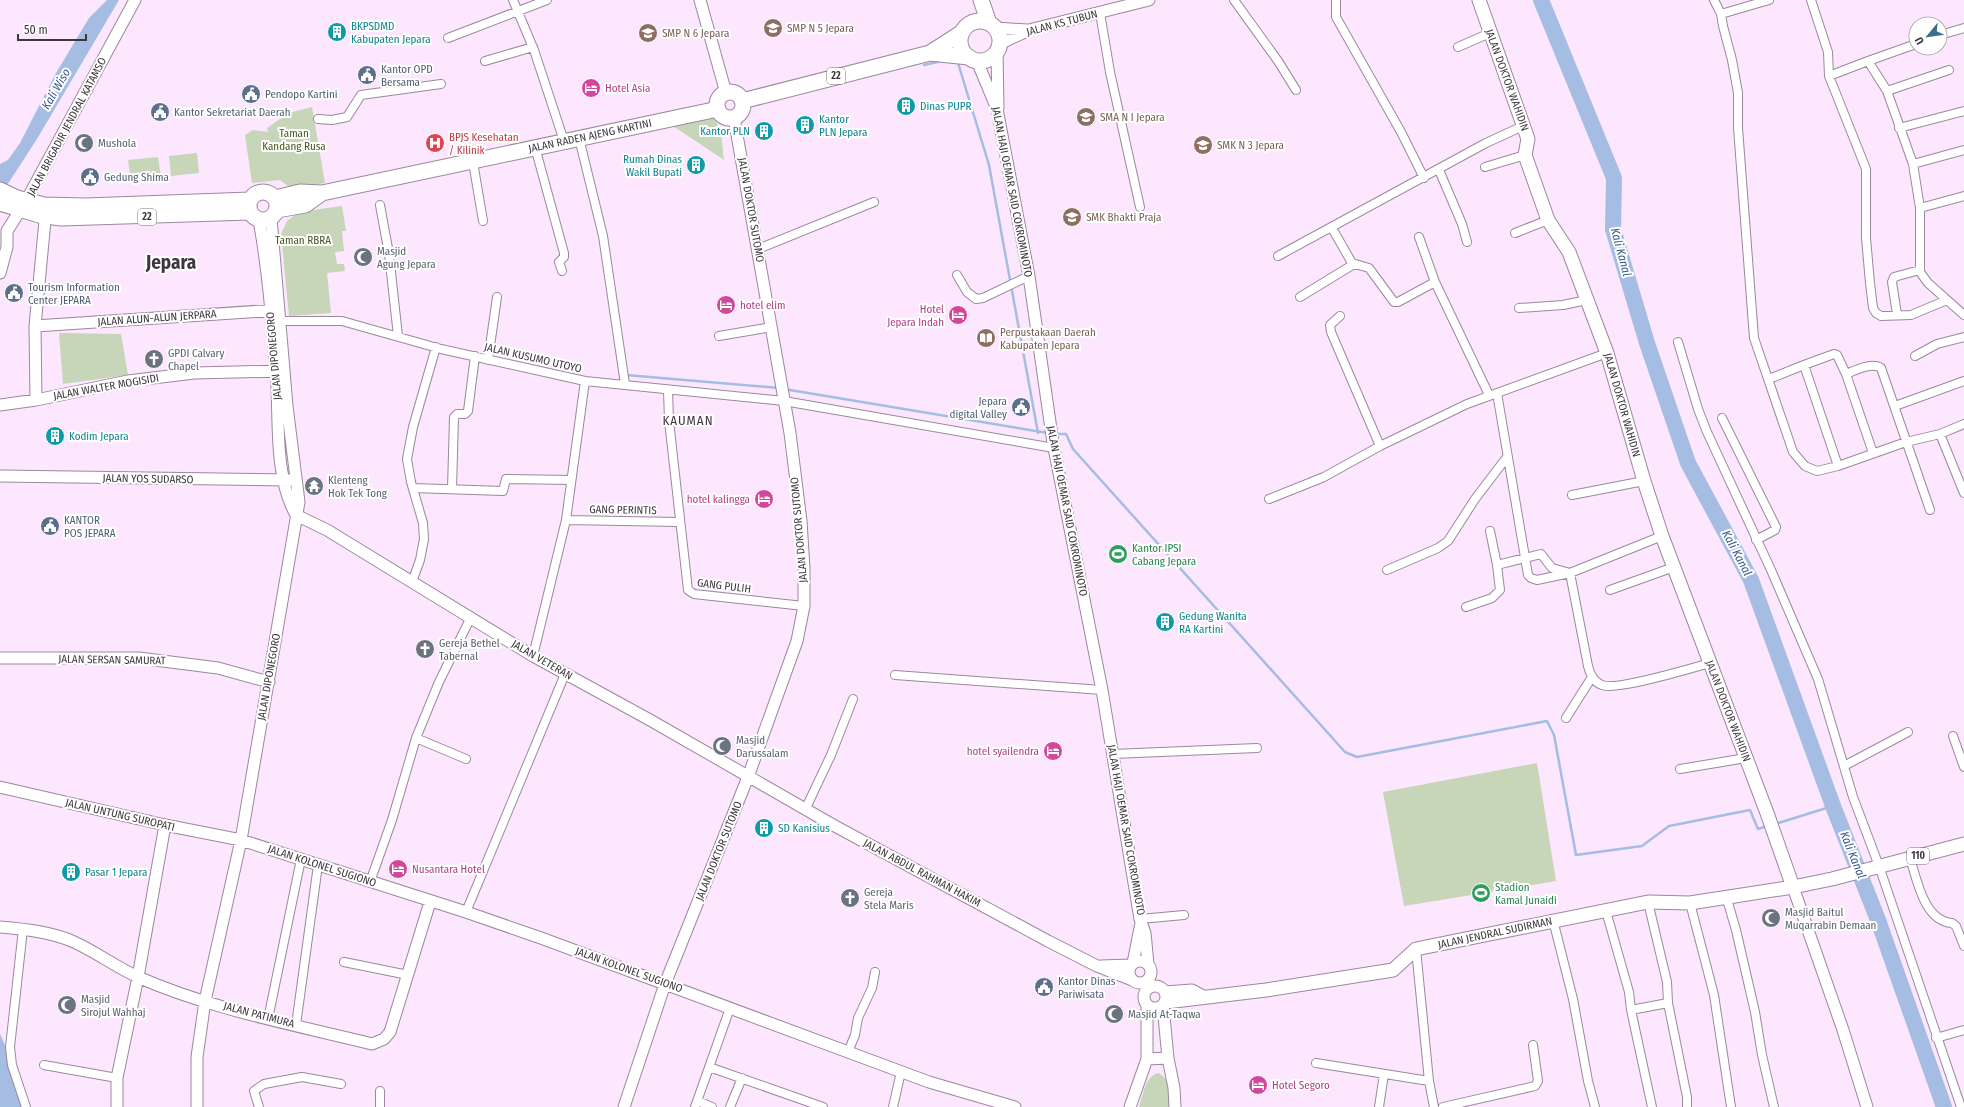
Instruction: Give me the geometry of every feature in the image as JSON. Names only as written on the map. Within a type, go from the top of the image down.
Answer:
[{"type":"highway","points":[[972,0],[973,22],[981,21],[992,26]]},
{"type":"highway","points":[[981,0],[992,26],[999,36],[998,48]]},
{"type":"highway","name":"22","points":[[742,101],[930,53],[961,33],[966,26],[973,22]]},
{"type":"highway","points":[[961,33],[961,46],[973,59]]},
{"type":"highway","name":"22","points":[[930,53],[984,60],[992,57],[998,48]]},
{"type":"highway","points":[[726,93],[736,94],[742,101],[742,111],[734,118],[724,117],[718,109],[718,99],[726,93]]},
{"type":"highway","name":"JALAN RADEN AJENG KARTINI","points":[[23,206],[45,211],[86,206],[264,210],[300,192],[322,193],[473,162],[564,140],[718,109]]},
{"type":"highway","name":"22","points":[[2,198],[23,206]]},
{"type":"main road","name":"JALAN DOKTOR WAHIDIN","points":[[1479,0],[1528,138],[1526,155],[1548,220],[1569,252],[1607,353],[1644,481],[1662,536],[1777,837],[1793,887]]},
{"type":"main road","name":"110","points":[[1875,867],[1964,844]]},
{"type":"main road","name":"JALAN JENDRAL SUDIRMAN","points":[[1416,949],[1553,920],[1648,902],[1690,903],[1726,896],[1793,887],[1832,879],[1875,867]]},
{"type":"main road","points":[[1163,996],[1194,1000],[1205,997],[1266,990],[1393,970],[1416,949]]},
{"type":"street","points":[[513,0],[533,47],[564,140]]},
{"type":"street","points":[[448,38],[546,0]]},
{"type":"street","points":[[700,0],[726,93]]},
{"type":"street","name":"JALAN KS TUBUN","points":[[998,48],[1029,30],[1149,0]]},
{"type":"street","points":[[1234,0],[1278,60],[1296,90]]},
{"type":"street","points":[[1336,0],[1336,17],[1401,132],[1424,178]]},
{"type":"street","points":[[1714,0],[1721,14],[1722,26],[1732,60],[1738,93],[1738,128],[1753,332],[1793,452],[1805,466],[1815,470],[1838,466],[1906,442],[1940,434],[1964,424]]},
{"type":"street","points":[[1721,14],[1769,0]]},
{"type":"street","points":[[1811,0],[1828,52],[1829,76],[1866,169],[1866,238],[1873,308],[1878,316],[1897,314],[1911,315],[1947,300]]},
{"type":"street","name":"JALAN BRIGADIR JENDRAL KATAMSO","points":[[23,206],[133,2]]},
{"type":"street","points":[[1100,13],[1110,72],[1140,207]]},
{"type":"street","points":[[992,26],[1029,30]]},
{"type":"street","points":[[1948,33],[1964,28]]},
{"type":"street","points":[[1458,47],[1490,33]]},
{"type":"street","points":[[484,60],[533,47]]},
{"type":"street","points":[[1829,76],[1908,47]]},
{"type":"street","points":[[998,48],[998,109]]},
{"type":"street","name":"JALAN HAJI OEMAR SAID COKROMINOTO","points":[[973,59],[998,109],[1029,276],[1053,445],[1102,690],[1141,920],[1145,933],[1150,970]]},
{"type":"street","points":[[1868,61],[1886,91],[1913,164],[1920,208],[1920,270],[1923,278],[1964,316]]},
{"type":"street","points":[[1886,91],[1949,70]]},
{"type":"street","points":[[318,119],[332,120],[347,117],[362,95],[401,91],[441,84]]},
{"type":"street","points":[[1899,128],[1964,111]]},
{"type":"street","name":"JALAN DOKTOR SUTOMO","points":[[624,1107],[665,984],[748,777],[797,641],[804,606],[804,568],[801,521],[790,433],[734,118]]},
{"type":"street","points":[[1278,256],[1486,144],[1523,126]]},
{"type":"street","points":[[579,138],[603,236],[625,384]]},
{"type":"street","points":[[535,147],[564,253],[564,257],[559,262],[562,271]]},
{"type":"street","points":[[1913,164],[1964,150]]},
{"type":"street","points":[[1485,167],[1526,155]]},
{"type":"street","points":[[473,162],[483,221]]},
{"type":"street","points":[[1440,170],[1462,224],[1467,242]]},
{"type":"street","points":[[1920,208],[1964,196]]},
{"type":"street","points":[[758,249],[874,202]]},
{"type":"street","points":[[380,205],[389,254],[398,336]]},
{"type":"street","points":[[0,273],[6,247],[4,233],[23,206]]},
{"type":"street","name":"JALAN DIPONEGORO","points":[[197,1107],[197,1057],[205,1001],[240,840],[269,682],[299,502],[280,371],[264,210]]},
{"type":"street","points":[[36,400],[35,326],[45,211]]},
{"type":"street","points":[[1516,233],[1548,220]]},
{"type":"street","points":[[1332,228],[1354,264]]},
{"type":"street","points":[[1419,237],[1435,282],[1493,394],[1507,456],[1528,575],[1533,580],[1570,573],[1662,536]]},
{"type":"street","points":[[1300,297],[1354,264],[1362,264],[1369,268],[1391,299],[1396,302],[1435,282]]},
{"type":"street","points":[[1897,314],[1892,282],[1894,277],[1920,270]]},
{"type":"street","points":[[957,275],[967,292],[976,299],[983,298],[1005,286],[1029,276]]},
{"type":"street","points":[[488,360],[497,297]]},
{"type":"street","points":[[1519,308],[1563,305],[1587,300]]},
{"type":"street","name":"JALAN DIPONEGORO","points":[[275,310],[281,321],[280,371],[282,481],[290,504],[296,515]]},
{"type":"street","name":"JALAN ALUN-ALUN JERPARA","points":[[35,326],[275,310]]},
{"type":"street","points":[[1340,316],[1330,326],[1331,332],[1380,446]]},
{"type":"street","name":"JALAN KUSUMO UTOYO","points":[[281,321],[342,321],[488,360],[585,381],[625,384],[668,390],[783,397],[1053,445]]},
{"type":"street","points":[[719,336],[772,327]]},
{"type":"street","points":[[1915,356],[1937,344],[1964,337]]},
{"type":"street","points":[[1678,342],[1704,426],[1771,570],[1818,679],[1875,867],[1961,1107]]},
{"type":"street","points":[[412,582],[420,560],[424,539],[423,523],[413,488],[407,459],[413,427],[436,347]]},
{"type":"street","points":[[1269,499],[1324,477],[1380,446],[1427,423],[1493,394],[1607,353]]},
{"type":"street","points":[[1769,379],[1836,354],[1846,374],[1873,454]]},
{"type":"street","points":[[452,489],[454,417],[456,414],[465,414],[468,411],[475,356]]},
{"type":"street","points":[[1804,365],[1838,466]]},
{"type":"street","points":[[1846,374],[1870,366],[1879,367],[1884,374],[1930,510]]},
{"type":"street","name":"JALAN WALTER MOGISIDI","points":[[0,405],[36,400],[128,381],[224,372],[280,371]]},
{"type":"street","points":[[533,656],[566,520],[585,381]]},
{"type":"street","points":[[1895,406],[1964,381]]},
{"type":"street","points":[[668,390],[669,421],[679,522]]},
{"type":"street","points":[[1722,418],[1776,528],[1756,540]]},
{"type":"street","points":[[1940,434],[1964,493]]},
{"type":"street","points":[[1387,570],[1438,548],[1448,541],[1475,499],[1507,456]]},
{"type":"street","name":"JALAN YOS SUDARSO","points":[[0,476],[296,480]]},
{"type":"street","points":[[413,488],[503,491],[506,479],[571,480]]},
{"type":"street","points":[[1572,495],[1644,481]]},
{"type":"street","name":"JALAN VETERAN","points":[[296,515],[327,530],[533,656],[625,706],[748,777]]},
{"type":"street","name":"GANG PERINTIS","points":[[566,520],[679,522]]},
{"type":"street","name":"GANG PULIH","points":[[679,522],[686,583],[687,588],[691,592],[804,606]]},
{"type":"street","points":[[1466,607],[1492,598],[1500,590],[1497,565],[1490,532]]},
{"type":"street","points":[[1497,565],[1524,557],[1541,554],[1551,567],[1570,573]]},
{"type":"street","points":[[1610,590],[1674,567]]},
{"type":"street","points":[[1570,573],[1588,666],[1592,678],[1604,686],[1651,679],[1710,663]]},
{"type":"street","points":[[370,882],[392,820],[416,738],[439,682],[470,617]]},
{"type":"street","name":"JALAN SERSAN SAMURAT","points":[[0,658],[139,658],[218,668],[269,682]]},
{"type":"street","points":[[466,912],[565,674]]},
{"type":"street","points":[[895,675],[1102,690]]},
{"type":"street","points":[[1566,718],[1592,678]]},
{"type":"street","points":[[805,810],[831,755],[854,699]]},
{"type":"street","points":[[1844,766],[1908,732]]},
{"type":"street","points":[[1953,736],[1964,767]]},
{"type":"street","points":[[416,738],[466,759]]},
{"type":"street","points":[[1113,754],[1256,748]]},
{"type":"street","points":[[1680,769],[1746,758]]},
{"type":"street","name":"JALAN ABDUL RAHMAN HAKIM","points":[[748,777],[805,810],[1008,920],[1097,966],[1134,981]]},
{"type":"street","name":"JALAN UNTUNG SUROPATI","points":[[0,787],[165,825],[240,840]]},
{"type":"street","points":[[117,1107],[117,1078],[138,977],[165,825]]},
{"type":"street","name":"JALAN KOLONEL SUGIONO","points":[[240,840],[430,902],[466,912],[901,1072],[1015,1107]]},
{"type":"street","points":[[1910,858],[1923,898],[1938,918],[1946,923],[1952,923],[1956,926],[1964,946]]},
{"type":"street","points":[[268,1019],[301,859]]},
{"type":"street","points":[[296,1025],[318,865]]},
{"type":"street","points":[[1793,887],[1843,1030],[1867,1107]]},
{"type":"street","points":[[1726,896],[1736,930],[1755,1012],[1762,1055],[1774,1107]]},
{"type":"street","name":"JALAN PATIMURA","points":[[0,927],[23,929],[57,936],[74,942],[138,977],[205,1001],[268,1019],[372,1044],[384,1040],[390,1032],[430,902]]},
{"type":"street","points":[[1648,902],[1666,982],[1668,1003],[1687,1097],[1687,1107]]},
{"type":"street","points":[[1690,903],[1714,995],[1730,1107]]},
{"type":"street","points":[[1606,911],[1629,992],[1631,1010],[1652,1107]]},
{"type":"street","points":[[1163,996],[1153,1009],[1146,1002],[1129,971],[1132,964],[1141,920],[1184,915]]},
{"type":"street","points":[[1553,920],[1573,999],[1588,1081],[1595,1107]]},
{"type":"street","points":[[23,929],[10,1047],[12,1065],[26,1107]]},
{"type":"street","points":[[1416,949],[1429,1081],[1434,1107]]},
{"type":"street","points":[[1097,966],[1132,964],[1139,961],[1150,970],[1163,996],[1168,1058],[1174,1088],[1175,1107]]},
{"type":"street","points":[[344,962],[408,975]]},
{"type":"street","points":[[1134,981],[1143,983],[1150,970]]},
{"type":"street","points":[[848,1052],[855,1035],[858,1018],[872,988],[875,972]]},
{"type":"street","points":[[1130,1107],[1147,1059],[1146,1002],[1148,988],[1163,996]]},
{"type":"street","points":[[1631,1010],[1668,1003]]},
{"type":"street","points":[[712,1107],[697,1104],[730,1008]]},
{"type":"street","points":[[1936,1038],[1964,1030]]},
{"type":"street","points":[[1443,1107],[1535,1086],[1538,1081],[1533,1045]]},
{"type":"street","points":[[1147,1059],[1168,1058]]},
{"type":"street","points":[[1316,1063],[1429,1081]]},
{"type":"street","points":[[44,1065],[117,1078]]},
{"type":"street","points":[[709,1066],[823,1107]]},
{"type":"street","points":[[893,1107],[901,1072]]},
{"type":"street","points":[[1379,1107],[1384,1074]]},
{"type":"street","points":[[259,1107],[254,1091],[264,1084],[284,1082],[302,1077],[341,1084]]},
{"type":"street","points":[[730,1107],[742,1078]]},
{"type":"street","points":[[380,1091],[380,1107]]},
{"type":"green space","points":[[696,106],[705,110],[716,121],[721,135],[724,160],[658,116]]},
{"type":"green space","name":"Taman Kandang Rusa","points":[[312,107],[325,183],[292,189],[280,180],[252,183],[245,135],[253,130],[268,132],[267,128],[289,113]]},
{"type":"green space","points":[[197,153],[199,173],[171,176],[169,156]]},
{"type":"green space","points":[[158,157],[161,177],[131,181],[128,160]]},
{"type":"green space","name":"Taman RBRA","points":[[342,206],[346,231],[342,231],[344,251],[335,252],[337,264],[344,264],[345,271],[327,273],[331,313],[289,316],[281,234],[287,221],[299,212]]},
{"type":"green space","points":[[59,333],[121,334],[128,375],[63,384]]},
{"type":"green space","points":[[1537,763],[1556,881],[1404,906],[1383,792]]},
{"type":"green space","points":[[1159,1073],[1167,1080],[1170,1107],[1139,1107],[1143,1092],[1148,1082],[1154,1075]]},
{"type":"water","name":"Kali Wiso","points":[[107,0],[119,0],[37,139],[0,196],[0,164],[8,160],[20,143],[56,73],[89,18]]},
{"type":"water","points":[[0,1034],[4,1043],[26,1107],[0,1107]]},
{"type":"waterway","name":"Kali Kanal","points":[[1541,0],[1614,178],[1613,229],[1647,343],[1688,463],[1751,580],[1833,806],[1878,920],[1944,1107]]},
{"type":"waterway","points":[[924,65],[942,61]]},
{"type":"waterway","points":[[958,63],[989,165],[1038,433]]},
{"type":"waterway","points":[[626,375],[779,388]]},
{"type":"waterway","points":[[784,389],[1048,433]]},
{"type":"waterway","points":[[1055,434],[1066,434],[1073,449],[1345,752],[1357,757],[1547,721],[1554,735],[1576,855],[1642,846],[1669,826],[1750,810],[1758,829],[1767,826]]},
{"type":"waterway","points":[[1775,824],[1833,806]]},
{"type":"place","name":"SMP N 5 Jepara","points":[[773,28]]},
{"type":"place","name":"BKPSDMD Kabupaten Jepara","points":[[337,32]]},
{"type":"place","name":"SMP N 6 Jepara","points":[[648,33]]},
{"type":"place","name":"Kantor OPD Bersama","points":[[367,75]]},
{"type":"place","name":"Hotel Asia","points":[[591,88]]},
{"type":"place","name":"Pendopo Kartini","points":[[251,94]]},
{"type":"place","name":"Dinas PUPR","points":[[906,106]]},
{"type":"place","name":"Kantor Sekretariat Daerah","points":[[160,112]]},
{"type":"place","name":"SMA N I Jepara","points":[[1086,117]]},
{"type":"place","name":"Kantor PLN Jepara","points":[[805,125]]},
{"type":"place","name":"Kantor PLN","points":[[764,131]]},
{"type":"place","name":"Mushola","points":[[84,143]]},
{"type":"place","name":"BPJS Kesehatan / Kilinik","points":[[435,143]]},
{"type":"place","name":"SMK N 3 Jepara","points":[[1203,145]]},
{"type":"place","name":"Rumah Dinas Wakil Bupati","points":[[696,165]]},
{"type":"place","name":"Gedung Shima","points":[[90,177]]},
{"type":"place","name":"SMK Bhakti Praja","points":[[1072,217]]},
{"type":"place","name":"Masjid Agung Jepara","points":[[363,257]]},
{"type":"place","name":"Tourism Information Center JEPARA","points":[[14,293]]},
{"type":"place","name":"hotel elim","points":[[726,305]]},
{"type":"place","name":"Hotel Jepara Indah","points":[[958,315]]},
{"type":"place","name":"Perpustakaan Daerah Kabupaten Jepara","points":[[986,338]]},
{"type":"place","name":"GPDI Calvary Chapel","points":[[154,359]]},
{"type":"place","name":"Jepara digital Valley","points":[[1021,407]]},
{"type":"place","name":"Kodim Jepara","points":[[55,436]]},
{"type":"place","name":"Klenteng Hok Tek Tong","points":[[314,486]]},
{"type":"place","name":"hotel kalingga","points":[[764,499]]},
{"type":"place","name":"KANTOR POS JEPARA","points":[[50,526]]},
{"type":"place","name":"Kantor IPSI Cabang Jepara","points":[[1118,554]]},
{"type":"place","name":"Gedung Wanita RA Kartini","points":[[1165,622]]},
{"type":"place","name":"Gereja Bethel Tabernal","points":[[425,649]]},
{"type":"place","name":"Masjid Darussalam","points":[[722,746]]},
{"type":"place","name":"hotel syailendra","points":[[1053,751]]},
{"type":"place","name":"SD Kanisius","points":[[764,828]]},
{"type":"place","name":"Nusantara Hotel","points":[[398,869]]},
{"type":"place","name":"Pasar 1 Jepara","points":[[71,872]]},
{"type":"place","name":"Stadion Kamal Junaidi","points":[[1481,893]]},
{"type":"place","name":"Gereja Stela Maris","points":[[850,898]]},
{"type":"place","name":"Masjid Baitul Muqarrabin Demaan","points":[[1771,918]]},
{"type":"place","name":"Kantor Dinas Pariwisata","points":[[1044,987]]},
{"type":"place","name":"Masjid Sirojul Wahhaj","points":[[67,1005]]},
{"type":"place","name":"Masjid At-Taqwa","points":[[1114,1014]]},
{"type":"place","name":"Hotel Segoro","points":[[1258,1085]]},
{"type":"district","name":"Jepara","points":[[171,262]]},
{"type":"district","name":"KAUMAN","points":[[688,420]]}]
